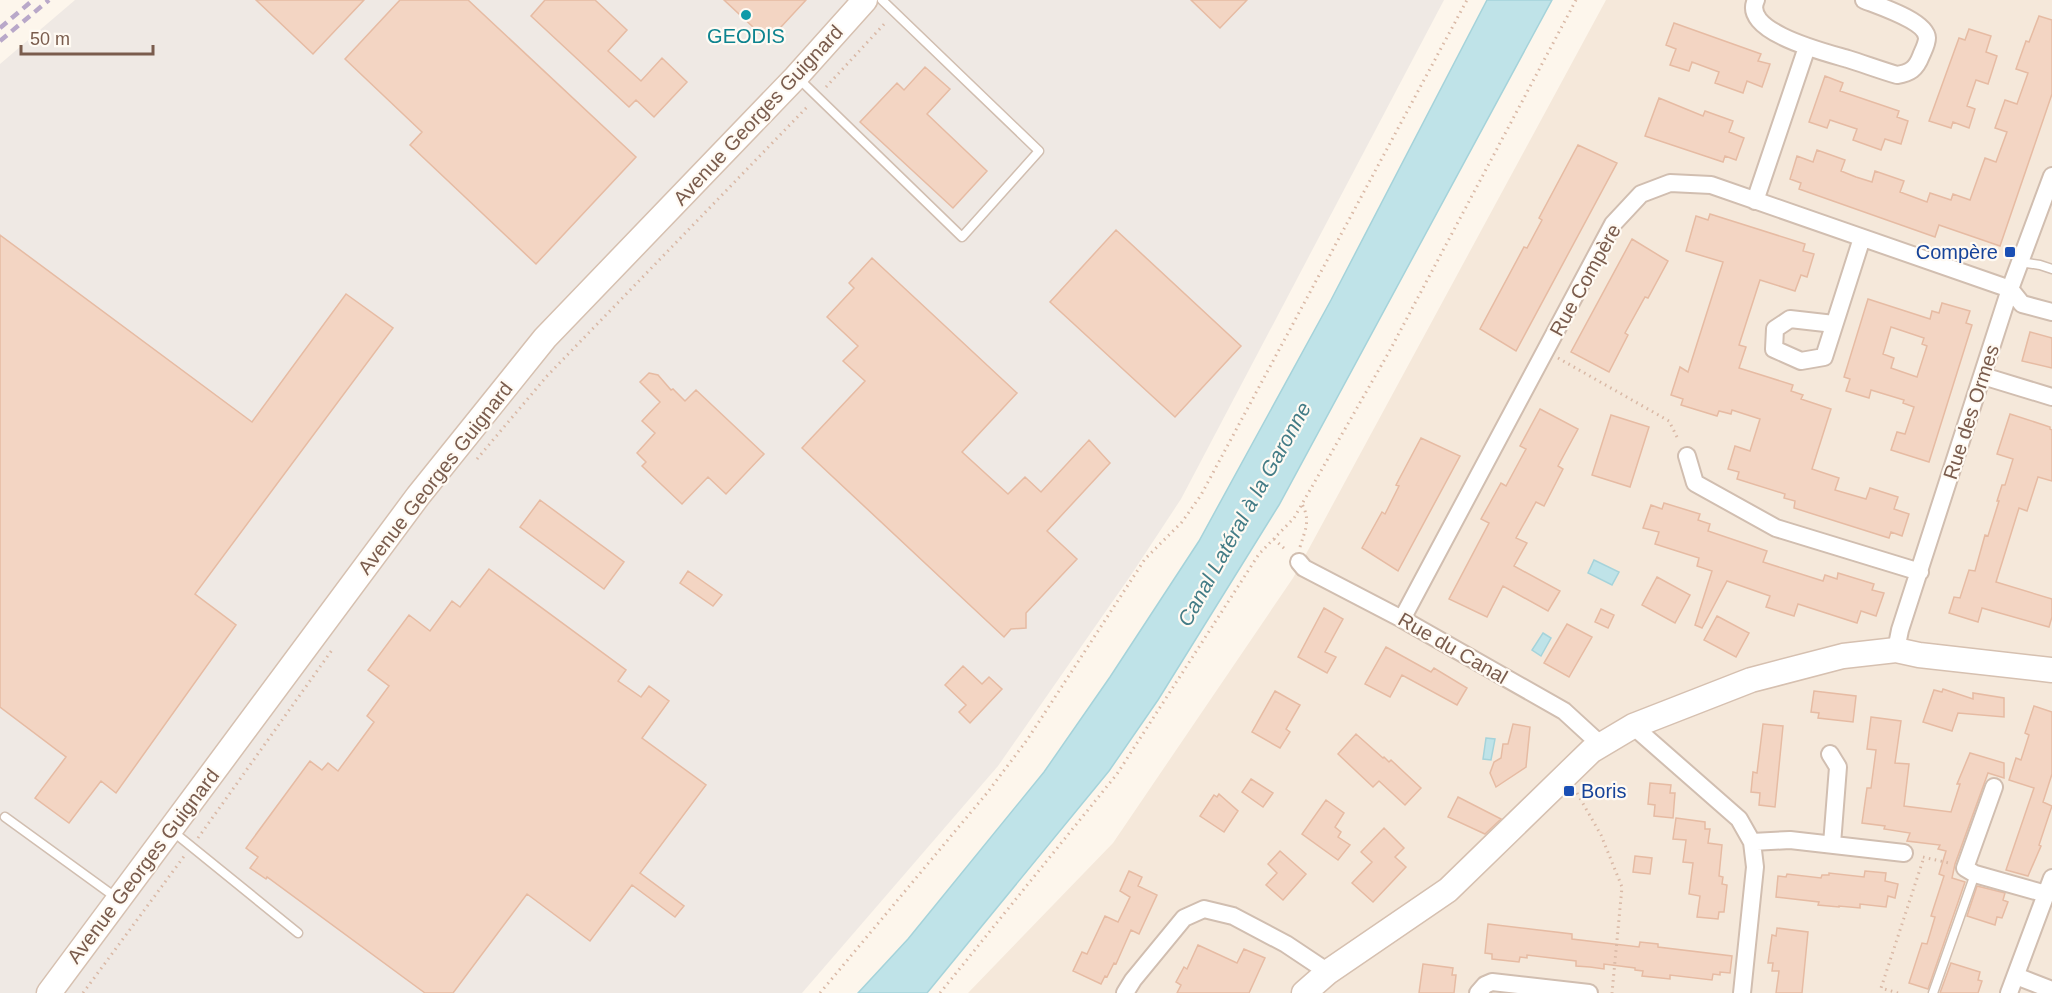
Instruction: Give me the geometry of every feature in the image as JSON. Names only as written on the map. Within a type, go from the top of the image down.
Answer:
[{"type":"street","name":"Avenue Georges Guignard","points":[[49,993],[418,496],[545,338],[796,77],[865,0]]},
{"type":"street","points":[[1756,0],[1755,15],[1778,35],[1807,47],[1896,75],[1908,73],[1917,66],[1927,40],[1925,31],[1916,23],[1864,0]]},
{"type":"street","points":[[1755,201],[1807,47]]},
{"type":"street","name":"Rue des Ormes","points":[[1896,650],[1900,630],[2010,289],[2052,176]]},
{"type":"street","name":"Rue Compère","points":[[1402,619],[1613,224],[1641,194],[1670,183],[1711,185],[2010,289],[2022,304],[2052,312]]},
{"type":"street","points":[[1834,324],[1862,238]]},
{"type":"street","points":[[1983,376],[2052,397]]},
{"type":"street","points":[[1687,456],[1695,483],[1776,528],[1920,572]]},
{"type":"street","name":"Rue du Canal","points":[[1299,562],[1304,568],[1402,619],[1564,711],[1600,744]]},
{"type":"street","points":[[1304,993],[1328,972],[1448,890],[1600,744],[1633,726],[1751,680],[1843,656],[1896,650],[1919,656],[2052,670]]},
{"type":"street","points":[[1633,726],[1739,819],[1752,842],[1755,867],[1742,993]]},
{"type":"street","points":[[1830,754],[1838,767],[1832,844]]},
{"type":"street","points":[[1994,787],[1970,871],[2046,894]]},
{"type":"street","points":[[1752,842],[1790,840],[1904,853]]},
{"type":"street","points":[[2009,993],[2052,878]]},
{"type":"street","points":[[1125,993],[1184,918],[1204,909],[1233,916],[1286,944],[1328,972]]},
{"type":"street","points":[[2016,976],[2052,990]]},
{"type":"street","points":[[1478,993],[1485,985],[1492,982],[1588,993]]},
{"type":"lane","points":[[796,77],[962,237],[1039,151],[882,0]]},
{"type":"lane","points":[[2020,262],[2052,269]]},
{"type":"lane","points":[[5,817],[119,899]]},
{"type":"lane","points":[[170,830],[298,933]]},
{"type":"lane","points":[[1934,993],[1970,871]]},
{"type":"path","points":[[820,993],[987,793],[1027,740],[1145,559],[1182,522],[1202,495],[1467,0]]},
{"type":"path","points":[[940,993],[1117,774],[1259,554],[1293,518],[1302,504],[1389,352],[1576,0]]},
{"type":"path","points":[[474,462],[547,376],[895,13]]},
{"type":"path","points":[[1545,351],[1669,421],[1687,456]]},
{"type":"path","points":[[1299,562],[1299,550],[1308,522],[1307,513],[1302,504]]},
{"type":"path","points":[[83,993],[191,847],[338,641]]},
{"type":"path","points":[[1564,777],[1580,795],[1611,857],[1622,887],[1612,993]]},
{"type":"path","points":[[1904,853],[1943,861],[1970,871]]},
{"type":"path","points":[[1898,993],[1881,988],[1924,857]]},
{"type":"shaded area","points":[[75,0],[1444,0],[1181,499],[998,766],[802,993],[0,993],[0,64]]},
{"type":"shaded area","points":[[1606,0],[2052,0],[2052,993],[968,993],[1113,843],[1293,578]]},
{"type":"water","name":"Canal Latéral à la Garonne","points":[[1487,0],[1552,0],[1279,505],[1158,700],[1109,771],[927,993],[858,993],[908,939],[1044,772],[1110,677],[1199,541],[1331,300]]},
{"type":"water","points":[[1594,560],[1619,572],[1612,585],[1588,573]]},
{"type":"water","points":[[1543,633],[1551,638],[1541,656],[1532,650]]},
{"type":"water","points":[[1486,738],[1495,739],[1491,760],[1483,759]]},
{"type":"building","points":[[256,0],[364,0],[313,54]]},
{"type":"building","points":[[400,0],[468,0],[636,157],[536,264],[410,145],[422,132],[345,59]]},
{"type":"building","points":[[545,0],[595,0],[627,30],[608,51],[641,81],[662,58],[687,82],[654,117],[636,100],[629,107],[531,16]]},
{"type":"building","points":[[724,0],[806,0],[768,41]]},
{"type":"building","points":[[1191,0],[1247,0],[1220,28]]},
{"type":"building","points":[[2039,16],[2052,20],[2052,94],[2000,246],[1939,225],[1935,237],[1799,189],[1801,183],[1790,179],[1797,156],[1813,162],[1817,150],[1845,160],[1841,171],[1856,177],[1872,182],[1875,171],[1904,181],[1900,192],[1927,202],[1930,193],[1951,200],[1953,194],[1970,200],[1985,158],[1996,162],[2007,132],[1995,128],[2005,100],[2017,104],[2028,73],[2016,69],[2026,41],[2029,42]]},
{"type":"building","points":[[1674,23],[1761,54],[1758,61],[1770,64],[1762,87],[1747,81],[1743,93],[1715,83],[1719,72],[1692,62],[1689,71],[1670,65],[1676,49],[1666,45]]},
{"type":"building","points":[[1969,29],[1991,36],[1986,52],[1997,56],[1988,84],[1976,80],[1967,106],[1975,109],[1969,128],[1953,122],[1951,128],[1929,121],[1959,38],[1965,40]]},
{"type":"building","points":[[925,67],[950,89],[927,114],[987,171],[953,208],[860,122],[897,83],[904,90]]},
{"type":"building","points":[[1825,76],[1843,83],[1840,91],[1899,111],[1897,117],[1908,121],[1901,144],[1885,139],[1881,150],[1853,140],[1857,129],[1830,120],[1827,128],[1809,122]]},
{"type":"building","points":[[1659,98],[1703,116],[1705,111],[1733,121],[1729,132],[1744,138],[1736,160],[1725,156],[1723,162],[1645,136]]},
{"type":"building","points":[[1578,145],[1617,163],[1516,351],[1480,329],[1524,247],[1527,248],[1542,220],[1539,218]]},
{"type":"building","points":[[1710,214],[1805,244],[1803,251],[1814,254],[1807,277],[1801,275],[1795,291],[1760,280],[1739,345],[1746,347],[1739,368],[1793,385],[1791,391],[1803,395],[1801,399],[1831,409],[1812,469],[1839,478],[1835,490],[1866,499],[1870,488],[1898,497],[1894,509],[1909,514],[1902,536],[1891,532],[1889,538],[1794,508],[1795,501],[1784,498],[1785,494],[1737,479],[1739,472],[1728,469],[1735,446],[1750,451],[1760,419],[1732,410],[1731,414],[1719,411],[1717,416],[1681,405],[1683,399],[1671,395],[1680,367],[1688,372],[1723,262],[1686,251],[1696,216],[1708,220]]},
{"type":"building","points":[[1116,230],[1241,346],[1175,417],[1050,302]]},
{"type":"building","points":[[0,235],[252,422],[346,294],[393,328],[195,594],[236,625],[116,793],[101,781],[69,823],[35,798],[66,757],[0,707]]},
{"type":"building","points":[[1632,239],[1668,261],[1648,298],[1645,297],[1625,333],[1628,335],[1609,372],[1571,352]]},
{"type":"building","points":[[872,258],[1017,393],[962,452],[1008,494],[1025,477],[1041,492],[1089,440],[1110,463],[1047,531],[1077,559],[1026,613],[1026,628],[1011,629],[1004,637],[802,448],[865,381],[843,361],[858,346],[827,317],[854,288],[849,283]]},
{"type":"building","points":[[1868,299],[1930,319],[1932,311],[1939,313],[1942,303],[1970,311],[1966,323],[1972,325],[1929,462],[1891,450],[1897,432],[1905,434],[1914,407],[1903,403],[1904,400],[1871,390],[1869,398],[1846,391],[1850,379],[1844,377]],"holes":[[[1891,327],[1924,338],[1922,344],[1927,346],[1917,377],[1891,368],[1894,358],[1883,354]]]},
{"type":"building","points":[[2030,332],[2052,338],[2052,368],[2022,361]]},
{"type":"building","points":[[649,373],[658,375],[685,401],[696,390],[764,454],[726,494],[708,477],[682,504],[642,466],[646,462],[637,453],[655,433],[642,421],[660,402],[640,382]]},
{"type":"building","points":[[1540,409],[1578,429],[1558,466],[1563,469],[1544,506],[1536,502],[1516,538],[1527,543],[1514,566],[1560,591],[1548,611],[1503,586],[1487,617],[1449,599],[1489,523],[1481,519],[1501,483],[1506,486],[1526,449],[1520,446]]},
{"type":"building","points":[[2010,414],[2050,427],[2052,430],[2052,481],[2038,477],[2027,511],[2019,508],[1996,582],[2052,599],[2052,617],[2049,627],[1982,608],[1978,622],[1949,613],[1954,597],[1960,598],[1969,570],[1975,571],[1985,535],[1988,536],[2002,485],[2005,485],[2013,459],[1997,454]]},
{"type":"building","points":[[1611,415],[1649,427],[1630,487],[1592,475]]},
{"type":"building","points":[[1421,438],[1460,456],[1398,571],[1362,548],[1382,512],[1385,514],[1399,486],[1396,485]]},
{"type":"building","points":[[540,500],[624,562],[604,589],[520,527]]},
{"type":"building","points":[[1664,503],[1700,514],[1698,520],[1710,524],[1708,531],[1767,551],[1763,562],[1823,581],[1825,575],[1837,579],[1838,573],[1874,584],[1872,590],[1884,593],[1876,616],[1861,611],[1857,623],[1798,604],[1794,616],[1766,607],[1770,596],[1727,581],[1702,628],[1695,625],[1712,571],[1697,566],[1699,558],[1655,544],[1659,532],[1643,528],[1651,505],[1662,509]]},
{"type":"building","points":[[489,569],[626,670],[618,681],[641,697],[649,686],[669,701],[642,738],[706,785],[640,873],[684,906],[675,917],[632,885],[590,941],[527,894],[453,993],[425,993],[267,877],[266,879],[250,868],[258,857],[246,848],[310,761],[322,770],[328,763],[338,771],[374,722],[367,716],[389,686],[368,670],[409,615],[430,631],[452,601],[460,607]]},
{"type":"building","points":[[688,571],[722,595],[713,606],[680,583]]},
{"type":"building","points":[[1657,577],[1690,595],[1675,623],[1642,605]]},
{"type":"building","points":[[1324,608],[1343,619],[1325,652],[1336,657],[1327,673],[1298,657]]},
{"type":"building","points":[[1601,609],[1614,615],[1608,628],[1595,622]]},
{"type":"building","points":[[1717,616],[1749,633],[1736,657],[1704,640]]},
{"type":"building","points":[[1567,624],[1592,637],[1569,677],[1544,663]]},
{"type":"building","points":[[1386,647],[1431,672],[1434,668],[1467,688],[1457,705],[1402,675],[1390,697],[1365,684]]},
{"type":"building","points":[[963,666],[982,684],[989,677],[1002,689],[970,723],[959,712],[966,705],[945,685]]},
{"type":"building","points":[[1943,689],[1973,699],[1973,693],[2004,698],[2004,717],[1958,713],[1952,731],[1923,722],[1934,690],[1942,692]]},
{"type":"building","points":[[1275,691],[1300,705],[1286,729],[1290,732],[1280,748],[1252,732]]},
{"type":"building","points":[[1814,691],[1856,696],[1853,722],[1818,718],[1819,713],[1811,712]]},
{"type":"building","points":[[2034,706],[2052,712],[2052,774],[2043,802],[2052,806],[2039,845],[2041,846],[2028,876],[2006,870],[2034,788],[2009,780],[2016,758],[2021,760],[2029,735],[2025,733]]},
{"type":"building","points":[[1871,717],[1901,721],[1895,763],[1909,764],[1904,806],[1951,812],[1960,784],[1957,784],[1970,753],[2004,763],[2004,778],[1988,773],[1955,864],[1952,878],[1965,882],[1928,989],[1909,983],[1922,943],[1927,944],[1935,917],[1931,916],[1944,876],[1939,874],[1946,851],[1938,849],[1940,845],[1907,841],[1910,833],[1862,823],[1867,788],[1871,788],[1876,750],[1867,749]]},
{"type":"building","points":[[1513,724],[1530,727],[1526,767],[1496,787],[1490,773],[1494,762],[1501,758],[1503,744],[1508,744]]},
{"type":"building","points":[[1763,724],[1783,726],[1775,807],[1759,805],[1760,793],[1751,792],[1753,772],[1757,773]]},
{"type":"building","points":[[1356,734],[1383,758],[1389,762],[1391,760],[1421,788],[1405,805],[1379,781],[1373,787],[1338,754]]},
{"type":"building","points":[[1251,779],[1273,793],[1263,807],[1242,792]]},
{"type":"building","points":[[1650,783],[1671,785],[1670,793],[1675,793],[1673,818],[1654,816],[1655,805],[1648,804]]},
{"type":"building","points":[[1219,794],[1238,811],[1224,832],[1200,816],[1214,795],[1217,797]]},
{"type":"building","points":[[1458,797],[1501,819],[1485,834],[1448,817]]},
{"type":"building","points":[[1326,800],[1344,813],[1335,827],[1341,832],[1338,837],[1350,845],[1338,860],[1302,834]]},
{"type":"building","points":[[1676,818],[1705,822],[1705,829],[1710,829],[1708,843],[1722,845],[1719,876],[1723,877],[1722,884],[1727,885],[1724,912],[1719,912],[1718,919],[1697,917],[1700,896],[1689,894],[1693,863],[1683,862],[1686,840],[1673,839]]},
{"type":"building","points":[[1384,828],[1404,848],[1395,857],[1406,867],[1373,902],[1352,883],[1372,862],[1361,852]]},
{"type":"building","points":[[1280,851],[1306,874],[1283,900],[1266,885],[1277,873],[1268,864]]},
{"type":"building","points":[[1635,856],[1652,858],[1650,874],[1633,872]]},
{"type":"building","points":[[1129,871],[1142,877],[1138,886],[1157,895],[1139,934],[1131,930],[1116,964],[1114,963],[1101,984],[1073,971],[1082,952],[1087,954],[1105,916],[1118,922],[1130,897],[1120,891]]},
{"type":"building","points":[[1865,871],[1886,873],[1885,881],[1898,884],[1895,898],[1888,896],[1886,907],[1860,904],[1860,908],[1839,907],[1818,905],[1819,902],[1776,897],[1778,876],[1786,877],[1787,874],[1821,878],[1822,875],[1829,875],[1829,873],[1864,877]]},
{"type":"building","points":[[1977,886],[2005,893],[2003,900],[2008,902],[2002,918],[1997,917],[1995,925],[1967,916]]},
{"type":"building","points":[[1488,924],[1572,934],[1572,939],[1639,947],[1640,942],[1658,944],[1658,947],[1732,956],[1730,973],[1713,974],[1712,980],[1670,975],[1670,979],[1642,976],[1643,971],[1635,970],[1635,968],[1604,964],[1604,969],[1576,966],[1576,961],[1527,955],[1527,958],[1520,957],[1519,962],[1492,959],[1492,954],[1485,953]]},
{"type":"building","points":[[1777,928],[1808,932],[1802,993],[1776,993],[1779,971],[1772,971],[1773,963],[1768,963],[1772,935],[1776,936]]},
{"type":"building","points":[[1198,945],[1237,963],[1244,949],[1265,958],[1249,993],[1177,993],[1181,985],[1176,982],[1184,967],[1187,969]]},
{"type":"building","points":[[1951,963],[1980,972],[1978,980],[1982,981],[1978,993],[1940,993]]},
{"type":"building","points":[[1423,964],[1453,968],[1452,975],[1456,975],[1454,993],[1419,993]]},
{"type":"railway","points":[[0,28],[33,0]]},
{"type":"railway","points":[[0,41],[49,0]]},
{"type":"place","name":"GEODIS","points":[[746,15]]},
{"type":"place","name":"Compère","points":[[2010,252]]},
{"type":"place","name":"Boris","points":[[1569,791]]}]
